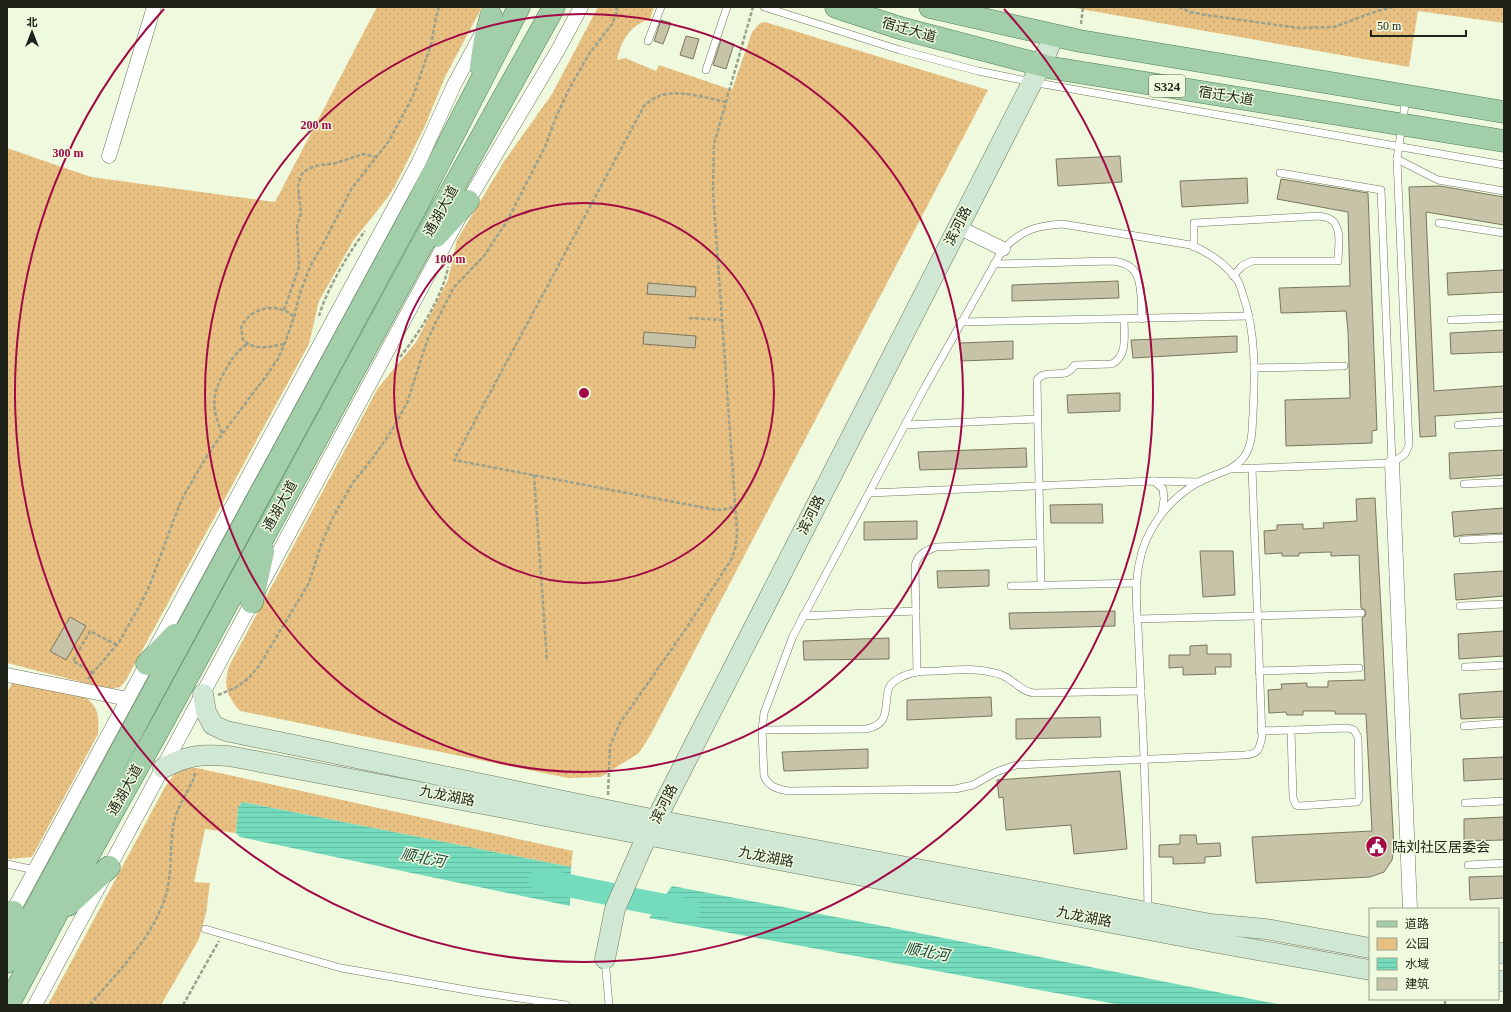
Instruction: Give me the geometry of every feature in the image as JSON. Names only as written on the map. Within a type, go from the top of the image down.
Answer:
[{"type":"main road","name":"通湖大道","points":[[8,1005],[54,918],[417,255],[544,17],[554,7]]},
{"type":"main road","name":"宿迁大道","points":[[836,7],[1037,74],[1402,125],[1504,141]]},
{"type":"main road","name":"宿迁大道","points":[[930,7],[1054,36],[1504,112]]},
{"type":"main road","name":"通湖大道","points":[[7,962],[414,210],[478,86],[509,9]]},
{"type":"main road","points":[[417,255],[468,201]]},
{"type":"main road","points":[[252,602],[269,527]]},
{"type":"main road","points":[[147,664],[195,614]]},
{"type":"main road","points":[[54,918],[109,867]]},
{"type":"main road","points":[[7,937],[10,918]]},
{"type":"street","points":[[108,156],[154,7]]},
{"type":"street","points":[[35,1005],[163,768],[209,695],[252,602],[468,201],[554,57],[581,7]]},
{"type":"street","points":[[10,918],[419,162],[454,85],[509,9]]},
{"type":"street","name":"滨河路","points":[[605,959],[616,909],[652,827],[1037,74],[1054,36]]},
{"type":"street","points":[[958,227],[1003,249]]},
{"type":"street","points":[[1392,463],[1410,908]]},
{"type":"street","points":[[7,675],[128,699]]},
{"type":"street","name":"九龙湖路","points":[[209,695],[206,712],[213,725],[226,731],[607,809],[652,827]]},
{"type":"street","name":"九龙湖路","points":[[163,768],[189,757],[209,754],[271,763],[652,827],[1147,921],[1369,970]]},
{"type":"street","name":"九龙湖路","points":[[1147,921],[1211,924],[1266,929],[1369,948]]},
{"type":"lane","points":[[648,41],[661,7]]},
{"type":"lane","points":[[706,70],[726,7]]},
{"type":"lane","points":[[764,7],[900,50],[978,70],[1037,74],[1399,147],[1504,165]]},
{"type":"lane","points":[[1231,469],[1392,463],[1405,454],[1410,445],[1397,159],[1406,96]]},
{"type":"lane","points":[[1397,159],[1438,180],[1504,191]]},
{"type":"lane","points":[[1280,173],[1380,190],[1392,463]]},
{"type":"lane","points":[[1194,247],[1194,223],[1320,216],[1330,219],[1336,225],[1338,231],[1338,261],[1252,261],[1242,266],[1233,276]]},
{"type":"lane","points":[[1439,223],[1504,234]]},
{"type":"lane","points":[[1147,921],[1144,760],[1136,583],[1139,562],[1144,544],[1153,527],[1162,514],[1184,492],[1200,482],[1231,469],[1243,458],[1249,448],[1253,416],[1254,368],[1249,316],[1239,283],[1226,266],[1211,254],[1194,247],[1062,224],[1046,225],[1029,229],[1016,236],[1003,249],[961,322],[803,616],[793,636],[764,713],[762,730],[764,776],[771,786],[789,791],[954,789],[973,785],[996,772],[1016,765],[1144,760],[1252,755],[1260,748],[1261,731],[1252,468]]},
{"type":"lane","points":[[994,264],[1111,261],[1126,263],[1136,272],[1139,282],[1142,319]]},
{"type":"lane","points":[[961,322],[1249,316]]},
{"type":"lane","points":[[1451,320],[1504,318]]},
{"type":"lane","points":[[1041,586],[1037,419],[1037,386],[1039,376],[1069,372],[1076,365],[1112,364],[1116,362],[1120,358],[1124,346],[1124,319]]},
{"type":"lane","points":[[1254,368],[1344,366]]},
{"type":"lane","points":[[905,425],[1037,419]]},
{"type":"lane","points":[[1458,424],[1504,422]]},
{"type":"lane","points":[[869,493],[1153,481],[1200,482]]},
{"type":"lane","points":[[1153,481],[1163,489],[1164,503],[1162,514]]},
{"type":"lane","points":[[1464,484],[1504,482]]},
{"type":"lane","points":[[1462,540],[1504,538]]},
{"type":"lane","points":[[917,672],[915,566],[916,561],[924,552],[936,546],[1039,543]]},
{"type":"lane","points":[[1011,586],[1136,583]]},
{"type":"lane","points":[[1460,606],[1504,604]]},
{"type":"lane","points":[[803,616],[916,611]]},
{"type":"lane","points":[[1137,619],[1361,613]]},
{"type":"lane","points":[[1465,667],[1504,665]]},
{"type":"lane","points":[[1259,671],[1359,668]]},
{"type":"lane","points":[[762,730],[866,729],[873,727],[884,719],[886,715],[888,690],[890,684],[898,679],[917,672],[974,669],[990,672],[1012,681],[1028,692],[1034,693],[1141,691]]},
{"type":"lane","points":[[1464,726],[1504,723]]},
{"type":"lane","points":[[1261,731],[1348,728],[1354,730],[1358,737],[1359,799],[1357,802],[1296,805],[1293,798],[1291,730]]},
{"type":"lane","points":[[1465,803],[1504,801]]},
{"type":"lane","points":[[1468,864],[1504,863]]},
{"type":"lane","points":[[7,864],[35,870]]},
{"type":"lane","points":[[205,929],[340,968],[478,992],[566,1005]]},
{"type":"lane","name":"滨河路","points":[[605,959],[609,1005]]},
{"type":"path","points":[[79,689],[117,645],[127,628],[149,587],[166,538],[182,499],[202,464],[222,433],[278,359],[285,344],[300,293],[310,267],[352,188],[389,140],[413,96],[432,45],[439,7]]},
{"type":"path","points":[[209,695],[234,688],[248,679],[259,666],[309,583],[321,545],[333,517],[354,481],[373,458],[392,430],[407,403],[427,341],[454,287],[484,256],[507,221],[545,147],[556,117],[569,89],[589,54],[612,24],[617,12],[616,7]]},
{"type":"path","points":[[607,809],[610,746],[620,723],[685,630],[731,560],[736,546],[737,531],[712,192],[714,144],[754,7]]},
{"type":"path","points":[[1179,7],[1190,12],[1206,15],[1299,28],[1334,27],[1377,11],[1394,7]]},
{"type":"path","points":[[726,102],[692,94],[674,93],[657,96],[644,106],[454,460],[711,509],[721,510],[735,507]]},
{"type":"path","points":[[284,310],[299,267],[297,225],[301,213],[298,186],[303,172],[316,166],[336,163],[363,154],[376,157]]},
{"type":"path","points":[[285,344],[261,348],[247,344],[243,340],[241,328],[247,317],[253,312],[266,309],[284,310],[294,317]]},
{"type":"path","points":[[689,318],[722,320]]},
{"type":"path","points":[[222,433],[214,410],[214,396],[216,388],[233,357],[247,344]]},
{"type":"path","points":[[534,475],[547,660]]},
{"type":"path","points":[[93,673],[73,661],[90,631],[117,645]]},
{"type":"path","points":[[90,1005],[128,962],[142,942],[158,914],[165,898],[170,878],[175,820],[195,773],[189,757]]},
{"type":"path","points":[[183,1005],[223,934]]},
{"type":"green space","points":[[377,7],[482,7],[445,77],[424,128],[396,184],[388,197],[353,241],[319,301],[309,344],[126,680],[120,687],[109,689],[7,663],[7,148],[91,177],[275,202]]},
{"type":"green space","points":[[598,7],[654,7],[650,19],[637,25],[624,40],[617,60],[625,58],[656,71],[659,65],[732,90],[752,32],[760,23],[765,22],[988,90],[651,734],[639,753],[601,777],[568,778],[240,711],[227,690],[226,679],[229,666],[378,388],[416,342],[448,280],[457,240],[505,160],[552,94]]},
{"type":"green space","points":[[1069,7],[1504,7],[1504,23],[1418,11],[1409,67]]},
{"type":"green space","points":[[12,683],[84,696],[93,704],[97,712],[98,734],[32,857],[10,859],[7,858],[7,693]]},
{"type":"green space","points":[[184,768],[197,768],[573,851],[571,867],[242,802],[238,808],[236,833],[205,829],[194,882],[210,883],[206,913],[199,939],[161,1005],[48,1005],[165,787],[175,773]]},
{"type":"water","points":[[242,802],[571,867],[570,906],[240,837],[236,833],[238,808]]},
{"type":"water","points":[[672,886],[1282,1005],[1121,1005],[649,918]]},
{"type":"building","points":[[661,20],[671,23],[663,44],[654,41]]},
{"type":"building","points":[[686,36],[699,39],[693,59],[680,55]]},
{"type":"building","points":[[721,40],[734,44],[726,69],[713,65]]},
{"type":"building","points":[[1120,156],[1122,182],[1058,186],[1056,159]]},
{"type":"building","points":[[1247,178],[1248,203],[1182,207],[1180,181]]},
{"type":"building","points":[[1281,179],[1368,193],[1377,430],[1372,431],[1372,443],[1286,446],[1285,400],[1350,398],[1348,331],[1346,311],[1281,313],[1279,288],[1350,286],[1348,212],[1277,199]]},
{"type":"building","points":[[1440,186],[1504,197],[1504,225],[1426,212],[1434,391],[1504,386],[1504,412],[1435,416],[1436,436],[1420,437],[1409,187]]},
{"type":"building","points":[[1504,270],[1504,292],[1448,295],[1447,273]]},
{"type":"building","points":[[1118,281],[1119,298],[1012,301],[1012,285]]},
{"type":"building","points":[[648,283],[696,287],[695,297],[647,294]]},
{"type":"building","points":[[1504,330],[1504,352],[1451,354],[1450,333]]},
{"type":"building","points":[[644,332],[696,336],[695,348],[643,344]]},
{"type":"building","points":[[1237,336],[1237,352],[1133,358],[1131,340]]},
{"type":"building","points":[[1013,341],[1013,359],[961,361],[960,343]]},
{"type":"building","points":[[1120,393],[1120,411],[1068,413],[1067,395]]},
{"type":"building","points":[[1026,448],[1027,467],[920,470],[918,452]]},
{"type":"building","points":[[1504,450],[1504,475],[1450,479],[1449,453]]},
{"type":"building","points":[[1375,498],[1394,848],[1392,860],[1384,872],[1370,877],[1256,883],[1252,837],[1372,831],[1366,714],[1335,714],[1335,711],[1303,711],[1303,715],[1287,715],[1286,712],[1269,713],[1268,690],[1282,689],[1281,684],[1307,683],[1307,687],[1328,687],[1328,681],[1365,680],[1362,618],[1365,616],[1366,612],[1361,608],[1359,555],[1331,556],[1331,552],[1299,553],[1299,556],[1282,556],[1282,553],[1265,554],[1264,531],[1277,530],[1277,525],[1303,524],[1303,529],[1324,528],[1323,523],[1357,521],[1356,499]]},
{"type":"building","points":[[1102,504],[1103,523],[1051,523],[1050,505]]},
{"type":"building","points":[[1504,508],[1504,533],[1463,535],[1454,537],[1452,512]]},
{"type":"building","points":[[917,521],[917,539],[864,540],[864,522]]},
{"type":"building","points":[[1200,551],[1233,551],[1235,595],[1203,597]]},
{"type":"building","points":[[989,570],[989,586],[938,588],[937,571]]},
{"type":"building","points":[[1504,571],[1504,596],[1456,600],[1454,574]]},
{"type":"building","points":[[1115,611],[1115,626],[1010,629],[1009,613]]},
{"type":"building","points":[[70,617],[86,626],[66,660],[50,651]]},
{"type":"building","points":[[1504,631],[1504,656],[1459,659],[1458,634]]},
{"type":"building","points":[[889,638],[889,659],[804,660],[803,641]]},
{"type":"building","points":[[1207,645],[1207,654],[1231,654],[1231,667],[1215,667],[1216,674],[1183,675],[1183,667],[1169,668],[1169,655],[1190,655],[1190,646]]},
{"type":"building","points":[[1504,691],[1504,717],[1461,719],[1459,694]]},
{"type":"building","points":[[991,697],[992,716],[907,720],[907,700]]},
{"type":"building","points":[[1100,717],[1101,737],[1016,739],[1016,719]]},
{"type":"building","points":[[868,749],[868,768],[784,771],[782,752]]},
{"type":"building","points":[[1504,757],[1504,779],[1464,781],[1463,759]]},
{"type":"building","points":[[1120,771],[1127,849],[1074,854],[1071,825],[1006,830],[1003,797],[999,798],[997,780]]},
{"type":"building","points":[[1504,817],[1504,840],[1464,841],[1464,819]]},
{"type":"building","points":[[1180,835],[1196,835],[1197,844],[1220,843],[1221,856],[1205,857],[1205,863],[1173,864],[1173,857],[1159,857],[1159,845],[1180,844]]},
{"type":"building","points":[[1504,876],[1504,898],[1470,900],[1469,877]]},
{"type":"waterway","name":"顺北河","points":[[541,880],[610,894]]},
{"type":"waterway","name":"顺北河","points":[[632,899],[689,910]]},
{"type":"place","name":"陆刘社区居委会","points":[[1377,847]]}]
